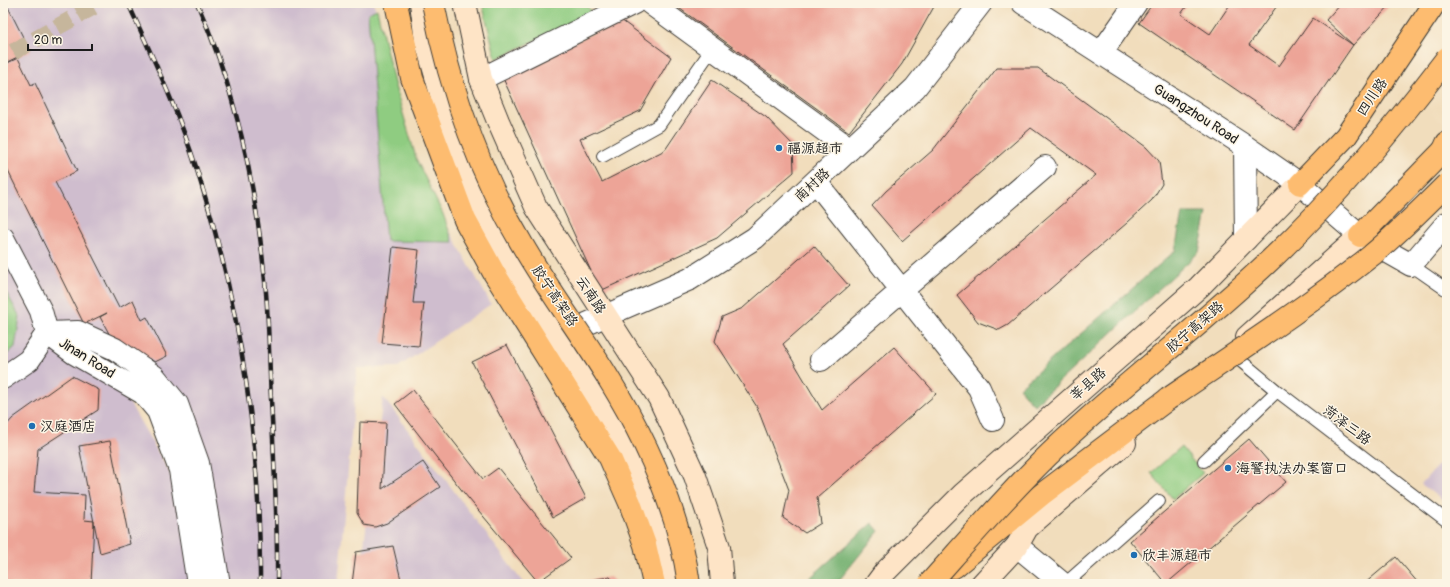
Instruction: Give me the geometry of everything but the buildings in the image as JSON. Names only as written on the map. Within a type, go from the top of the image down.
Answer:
[{"type":"main road","points":[[396,3],[412,78],[465,220],[494,273],[610,458],[630,503],[645,545],[654,584]]},
{"type":"main road","points":[[421,3],[426,41],[447,115],[480,206],[509,259],[604,410],[630,461],[657,530],[671,584]]},
{"type":"main road","name":"胶宁高架路","points":[[433,3],[449,74],[461,113],[477,155],[504,212],[523,247],[608,376],[645,443],[670,504],[689,584]]},
{"type":"main road","name":"云南路","points":[[465,3],[481,79],[498,122],[536,207],[604,316],[659,398],[695,476],[719,547],[722,584]]},
{"type":"main road","name":"四川路","points":[[1300,184],[1346,136],[1435,3]]},
{"type":"main road","name":"胶宁高架路","points":[[929,584],[970,537],[1041,462],[1126,385],[1186,336],[1253,276],[1310,221],[1382,141],[1447,58]]},
{"type":"main road","points":[[982,584],[1017,546],[1027,528],[1230,352],[1360,236],[1446,148]]},
{"type":"main road","name":"莘县路","points":[[876,584],[885,572],[963,494],[1199,287],[1300,184]]},
{"type":"main road","points":[[935,584],[1019,513],[1168,399],[1273,329],[1341,279],[1392,237],[1447,184]]},
{"type":"street","points":[[481,79],[634,3]]},
{"type":"street","points":[[650,3],[850,150]]},
{"type":"street","name":"南村路","points":[[558,336],[690,279],[755,238],[915,88],[981,3]]},
{"type":"street","name":"Guangzhou Road","points":[[1023,3],[1245,146],[1300,184],[1360,236],[1410,265]]},
{"type":"street","points":[[1101,53],[1136,3]]},
{"type":"street","points":[[1245,146],[1246,239]]},
{"type":"street","points":[[821,360],[1045,167]]},
{"type":"street","points":[[816,182],[979,388],[993,420]]},
{"type":"street","points":[[1410,265],[1447,223]]},
{"type":"street","points":[[3,238],[41,311],[47,333],[30,360],[3,378]]},
{"type":"street","name":"Jinan Road","points":[[47,333],[78,332],[115,349],[154,376],[176,404],[198,463],[219,584]]},
{"type":"street","name":"Jinan Road","points":[[47,333],[74,352],[143,393],[158,411],[180,470],[198,584]]},
{"type":"street","points":[[1017,546],[1064,584]]},
{"type":"lane","points":[[603,156],[659,125],[712,49]]},
{"type":"lane","points":[[1410,265],[1447,290]]},
{"type":"lane","name":"菏泽三路","points":[[1230,352],[1277,391],[1447,520]]},
{"type":"lane","points":[[1204,461],[1277,391]]},
{"type":"lane","points":[[1064,584],[1159,501]]},
{"type":"shaded area","points":[[3,3],[374,3],[391,79],[416,162],[446,224],[491,304],[398,367],[357,368],[338,584],[226,584],[194,422],[84,324],[215,551],[218,584],[3,584]]},
{"type":"shaded area","points":[[383,397],[524,584],[359,584]]},
{"type":"shaded area","points":[[1447,455],[1447,504],[1421,484]]},
{"type":"green space","points":[[482,3],[584,3],[593,13],[496,59]]},
{"type":"green space","points":[[377,9],[394,83],[417,161],[443,214],[453,242],[386,241],[368,13]]},
{"type":"green space","points":[[1182,213],[1207,213],[1199,252],[1034,405],[1019,388],[1175,251]]},
{"type":"green space","points":[[3,287],[20,317],[15,347],[3,358]]},
{"type":"green space","points":[[1181,447],[1203,473],[1173,499],[1151,473]]},
{"type":"green space","points":[[872,523],[879,531],[836,584],[803,584]]},
{"type":"tunnel","points":[[13,52],[100,3]]},
{"type":"railway","points":[[128,3],[165,86],[190,149],[212,221],[225,272],[236,323],[252,427],[257,479],[260,584]]},
{"type":"railway","points":[[197,3],[211,36],[233,104],[250,175],[261,246],[268,326],[276,515],[277,584]]},
{"type":"place","name":"福源超市","points":[[779,148]]},
{"type":"place","name":"汉庭酒店","points":[[32,426]]},
{"type":"place","name":"海警执法办案窗口","points":[[1228,468]]},
{"type":"place","name":"欣丰源超市","points":[[1134,555]]}]
